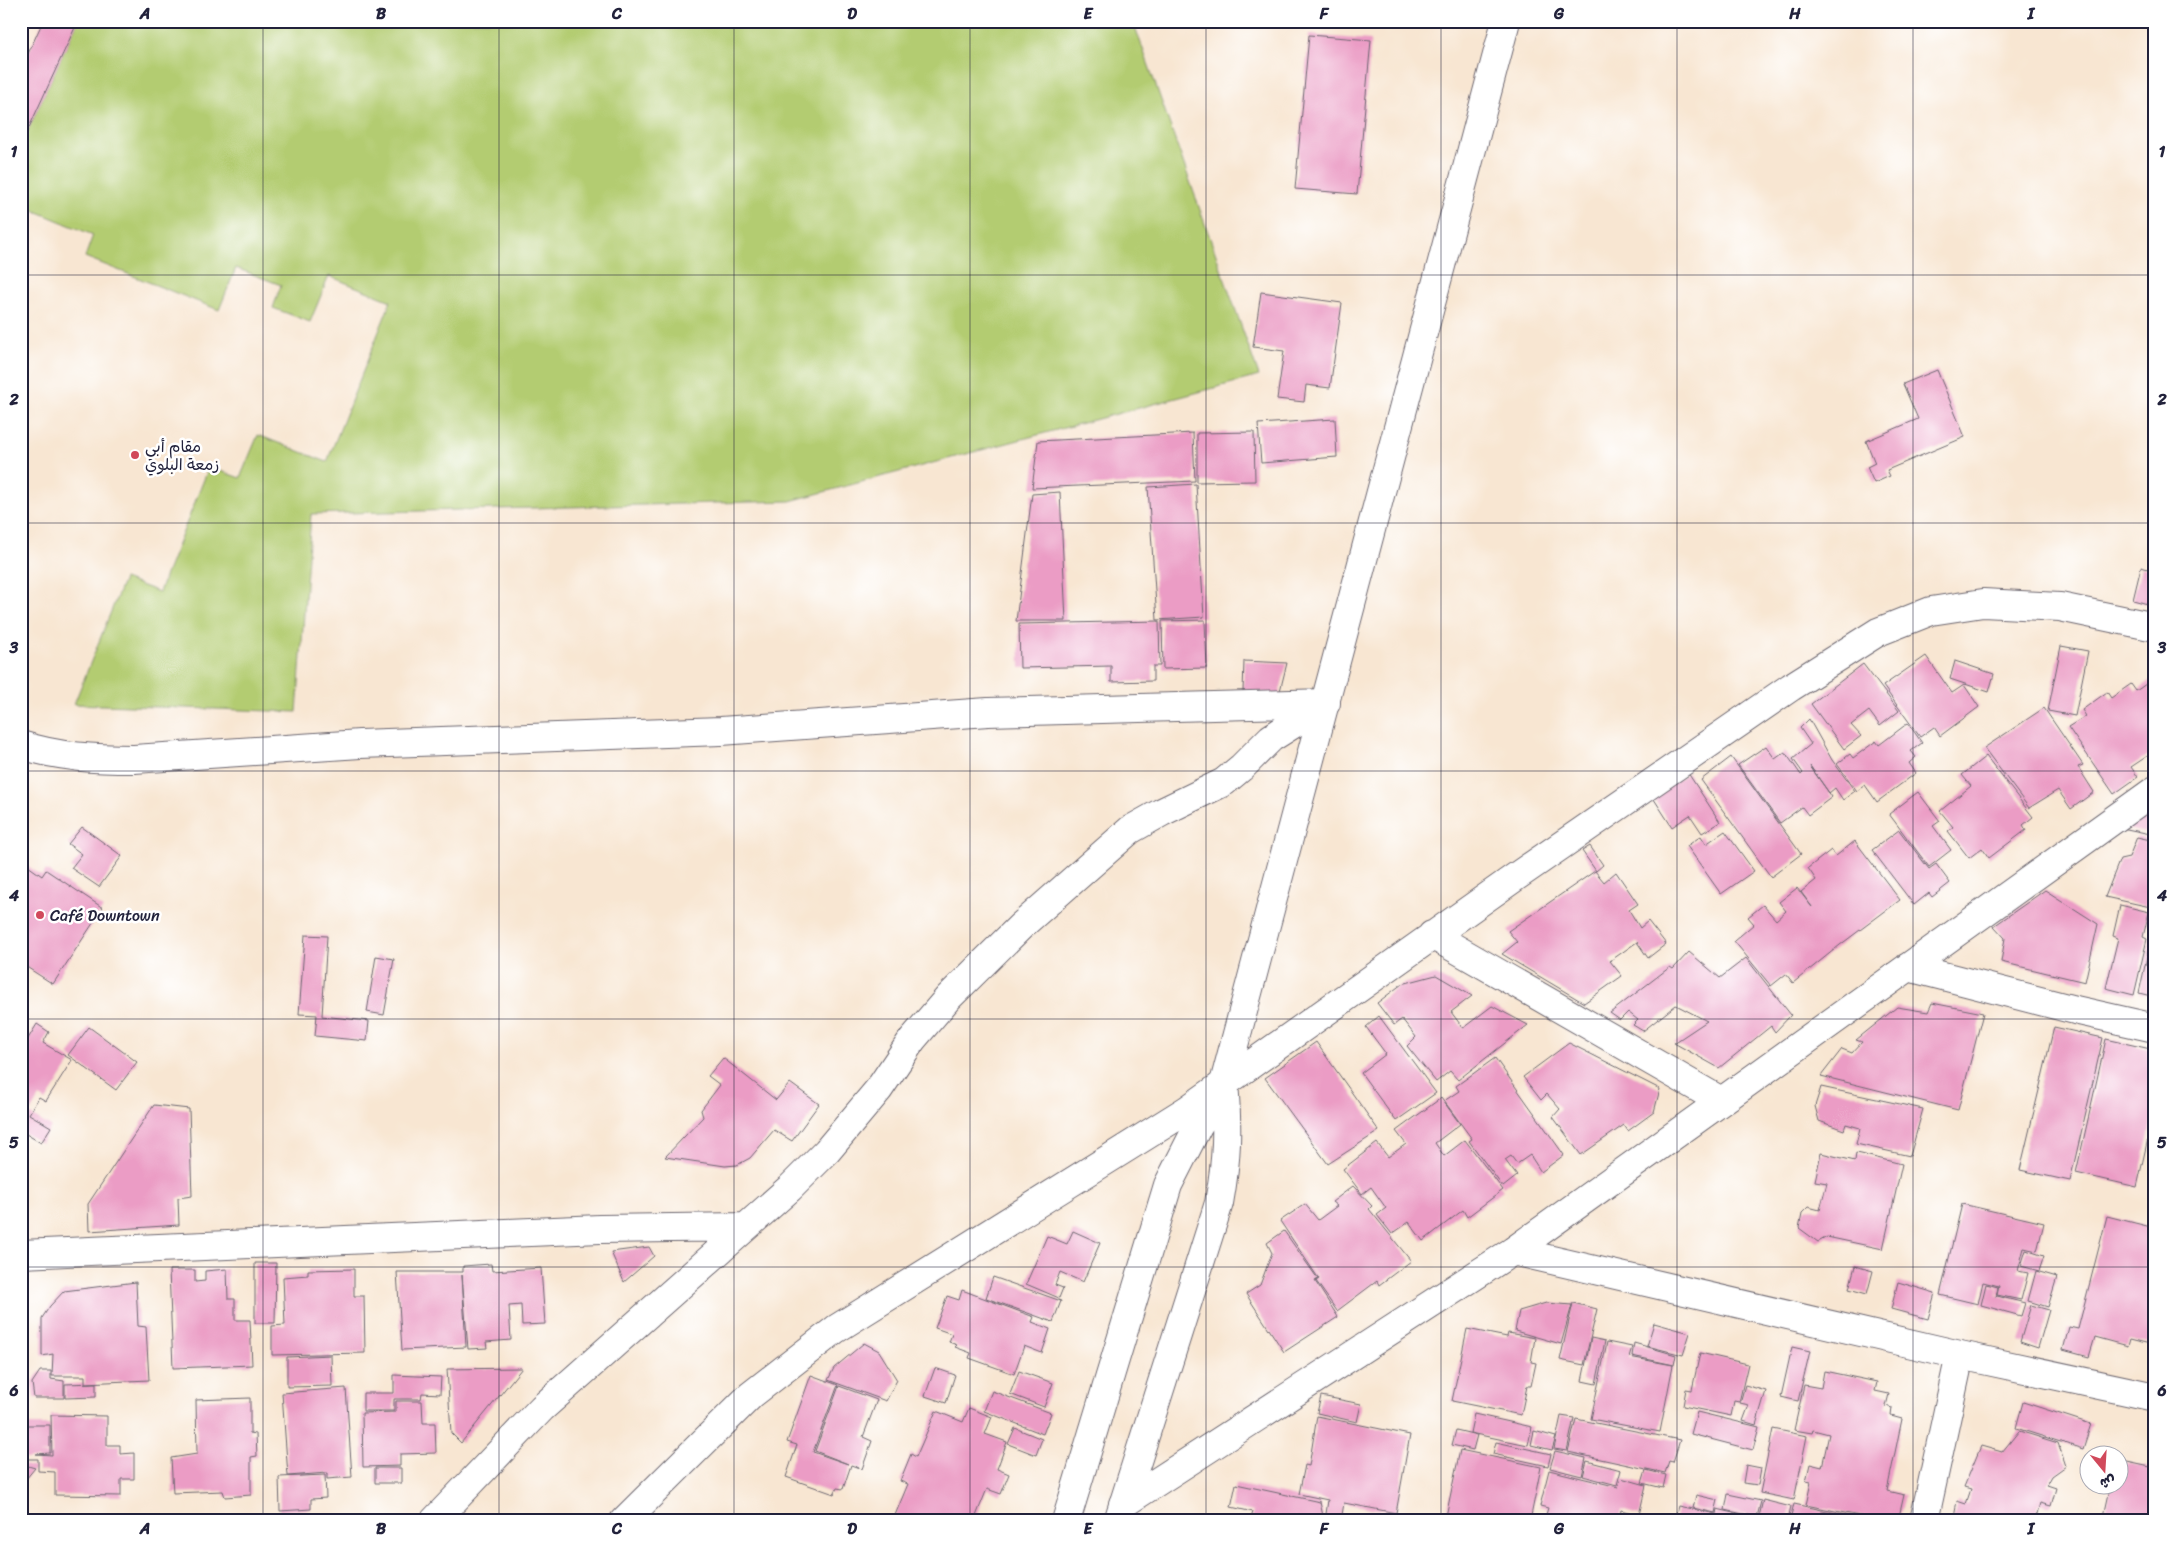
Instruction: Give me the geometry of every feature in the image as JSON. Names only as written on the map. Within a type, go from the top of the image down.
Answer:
[{"type":"street","points":[[1066,1521],[1168,1185],[1198,1126],[1224,1083],[1506,21]]},
{"type":"street","points":[[624,1521],[751,1394],[836,1329],[1187,1110],[1432,936],[1791,687],[1878,632],[1931,611],[1983,603],[2060,607],[2155,627]]},
{"type":"street","points":[[21,745],[50,754],[104,759],[134,759],[370,744],[721,731],[988,712],[1326,703]]},
{"type":"street","points":[[434,1521],[542,1408],[790,1188],[827,1150],[878,1089],[912,1040],[948,998],[1021,926],[1130,830],[1224,782],[1271,738],[1326,703]]},
{"type":"street","points":[[1120,1512],[1513,1251],[2155,790]]},
{"type":"street","points":[[1432,936],[1721,1101]]},
{"type":"street","points":[[1908,967],[2075,1010],[2155,1028]]},
{"type":"street","points":[[1120,1512],[1219,1203],[1226,1164],[1228,1123],[1224,1083]]},
{"type":"street","points":[[21,1254],[600,1229],[745,1227]]},
{"type":"street","points":[[1513,1251],[1960,1355],[2155,1397]]},
{"type":"street","points":[[1924,1521],[1960,1355]]},
{"type":"green space","points":[[78,21],[1133,21],[1259,376],[790,501],[311,514],[297,712],[74,704],[124,579],[159,592],[209,467],[240,478],[258,435],[327,462],[391,301],[329,276],[310,322],[273,308],[281,285],[236,268],[219,310],[85,257],[93,235],[21,205],[21,145]]},
{"type":"building","points":[[43,21],[78,21],[21,145],[21,69]]},
{"type":"building","points":[[1309,35],[1371,40],[1357,194],[1295,189]]},
{"type":"building","points":[[1261,292],[1342,303],[1330,388],[1306,385],[1304,402],[1277,399],[1284,351],[1253,347]]},
{"type":"building","points":[[1937,370],[1965,437],[1887,470],[1890,476],[1874,483],[1867,467],[1875,463],[1866,441],[1918,419],[1903,384]]},
{"type":"building","points":[[1335,419],[1337,457],[1261,463],[1258,424]]},
{"type":"building","points":[[1254,432],[1255,481],[1197,482],[1197,433]]},
{"type":"building","points":[[1193,433],[1195,481],[1032,488],[1038,441]]},
{"type":"building","points":[[1196,484],[1204,617],[1157,620],[1148,487]]},
{"type":"building","points":[[1060,492],[1066,621],[1016,621],[1032,494]]},
{"type":"building","points":[[2141,567],[2155,571],[2155,606],[2133,600]]},
{"type":"building","points":[[1205,620],[1207,668],[1163,669],[1162,621]]},
{"type":"building","points":[[1159,621],[1160,666],[1153,666],[1153,681],[1111,682],[1111,666],[1020,668],[1019,624]]},
{"type":"building","points":[[2061,646],[2088,651],[2075,716],[2048,711]]},
{"type":"building","points":[[1926,656],[1952,693],[1964,685],[1979,707],[1940,736],[1934,727],[1920,737],[1883,686]]},
{"type":"building","points":[[1244,661],[1287,663],[1279,695],[1243,691]]},
{"type":"building","points":[[1955,661],[1994,674],[1989,692],[1950,679]]},
{"type":"building","points":[[1863,664],[1899,711],[1880,726],[1869,711],[1851,725],[1861,736],[1844,749],[1811,704]]},
{"type":"building","points":[[2153,679],[2155,751],[2131,767],[2138,777],[2114,794],[2068,727],[2086,716],[2082,710],[2107,692],[2111,698],[2131,684],[2136,691]]},
{"type":"building","points":[[2044,708],[2083,765],[2078,767],[2094,792],[2071,809],[2058,790],[2029,808],[1984,748]]},
{"type":"building","points":[[1809,719],[1832,760],[1855,791],[1843,800],[1835,788],[1829,793],[1832,797],[1808,815],[1802,807],[1780,823],[1738,765],[1766,746],[1775,759],[1785,752],[1801,775],[1803,773],[1793,759],[1811,744],[1800,728]]},
{"type":"building","points":[[1908,723],[1922,743],[1911,751],[1916,757],[1909,763],[1916,773],[1877,802],[1865,785],[1857,791],[1837,764],[1850,754],[1853,758],[1876,741],[1879,745]]},
{"type":"building","points":[[1986,756],[2033,817],[2023,825],[2026,830],[1989,858],[1982,848],[1969,858],[1948,831],[1953,827],[1940,811],[1971,786],[1962,775]]},
{"type":"building","points":[[1731,757],[1801,854],[1771,877],[1701,780]]},
{"type":"building","points":[[1688,773],[1720,822],[1702,833],[1690,815],[1672,827],[1652,796]]},
{"type":"building","points":[[1918,792],[1940,821],[1933,826],[1951,850],[1929,867],[1889,814]]},
{"type":"building","points":[[2155,806],[2155,835],[2122,828]]},
{"type":"building","points":[[82,827],[122,856],[99,887],[71,868],[82,854],[68,844]]},
{"type":"building","points":[[1899,830],[1929,869],[1936,864],[1950,883],[1932,897],[1929,893],[1914,905],[1872,850]]},
{"type":"building","points":[[1725,831],[1754,871],[1721,894],[1687,846],[1701,836],[1706,844]]},
{"type":"building","points":[[2137,837],[2155,841],[2155,908],[2105,897],[2120,859],[2129,857]]},
{"type":"building","points":[[1855,841],[1900,900],[1793,983],[1786,974],[1771,986],[1734,941],[1754,924],[1748,917],[1763,905],[1776,920],[1786,911],[1779,902],[1797,888],[1812,907],[1801,892],[1816,880],[1808,868],[1831,850],[1836,856]]},
{"type":"building","points":[[1590,846],[1603,865],[1596,871],[1582,851]]},
{"type":"building","points":[[21,861],[42,876],[46,870],[103,908],[53,984],[25,966],[21,972]]},
{"type":"building","points":[[1595,871],[1604,882],[1616,872],[1638,904],[1629,910],[1640,928],[1648,921],[1666,944],[1648,958],[1637,942],[1610,961],[1622,976],[1584,1003],[1502,954],[1517,942],[1508,931]]},
{"type":"building","points":[[2045,890],[2098,924],[2085,982],[2001,962],[2005,938],[1994,926]]},
{"type":"building","points":[[2120,905],[2149,912],[2143,937],[2147,939],[2134,995],[2106,988],[2118,938],[2113,936]]},
{"type":"building","points":[[2155,924],[2155,997],[2139,993]]},
{"type":"building","points":[[305,935],[327,936],[322,1016],[369,1021],[367,1041],[315,1036],[317,1015],[299,1014]]},
{"type":"building","points":[[1689,952],[1720,978],[1746,958],[1791,1015],[1775,1032],[1771,1026],[1719,1068],[1674,1043],[1707,1021],[1676,1005],[1643,1031],[1633,1025],[1638,1020],[1628,1012],[1620,1020],[1610,1013],[1670,967],[1673,969]]},
{"type":"building","points":[[376,956],[394,959],[384,1015],[367,1012]]},
{"type":"building","points":[[1436,975],[1472,996],[1451,1012],[1463,1028],[1492,1006],[1528,1025],[1458,1080],[1450,1071],[1436,1082],[1407,1046],[1416,1037],[1402,1019],[1394,1025],[1377,1003],[1402,984]]},
{"type":"building","points":[[1932,1003],[1983,1013],[1958,1110],[1821,1076],[1842,1049],[1852,1053],[1862,1042],[1856,1040],[1897,1007],[1928,1012]]},
{"type":"building","points":[[1379,1016],[1436,1093],[1396,1121],[1361,1073],[1386,1054],[1366,1027]]},
{"type":"building","points":[[37,1024],[49,1032],[43,1043],[72,1060],[46,1101],[39,1097],[29,1114],[51,1127],[41,1143],[21,1131],[21,1047],[23,1047]]},
{"type":"building","points":[[89,1027],[137,1062],[116,1090],[68,1055]]},
{"type":"building","points":[[2054,1027],[2103,1038],[2070,1181],[2020,1170]]},
{"type":"building","points":[[2106,1039],[2155,1050],[2155,1107],[2137,1187],[2076,1173]]},
{"type":"building","points":[[1316,1042],[1379,1131],[1328,1164],[1265,1078]]},
{"type":"building","points":[[1569,1043],[1660,1089],[1654,1112],[1628,1131],[1624,1125],[1581,1155],[1553,1117],[1560,1109],[1547,1094],[1541,1100],[1523,1077]]},
{"type":"building","points":[[723,1058],[776,1100],[790,1083],[819,1104],[792,1141],[774,1130],[750,1158],[737,1165],[725,1166],[665,1157],[703,1117],[701,1110],[720,1085],[708,1076]]},
{"type":"building","points":[[1495,1058],[1564,1155],[1541,1172],[1530,1155],[1517,1164],[1511,1156],[1505,1160],[1517,1176],[1503,1187],[1469,1141],[1472,1139],[1444,1101],[1459,1091],[1456,1086]]},
{"type":"building","points":[[1821,1087],[1923,1109],[1910,1156],[1856,1144],[1860,1128],[1846,1124],[1844,1130],[1819,1121],[1815,1106]]},
{"type":"building","points":[[1441,1098],[1460,1124],[1435,1143],[1444,1156],[1465,1140],[1503,1190],[1467,1217],[1463,1210],[1423,1241],[1409,1222],[1392,1234],[1377,1215],[1386,1208],[1371,1187],[1362,1194],[1343,1169],[1377,1143],[1388,1157],[1406,1144],[1396,1131]]},
{"type":"building","points":[[154,1105],[189,1109],[192,1196],[178,1198],[179,1225],[89,1231],[88,1204]]},
{"type":"building","points":[[1821,1153],[1855,1161],[1856,1153],[1902,1164],[1883,1249],[1827,1237],[1818,1242],[1799,1228],[1802,1213],[1808,1207],[1820,1210],[1827,1183],[1815,1181]]},
{"type":"building","points":[[1353,1186],[1372,1206],[1369,1209],[1411,1261],[1379,1285],[1377,1281],[1337,1311],[1316,1281],[1319,1279],[1280,1221],[1305,1204],[1318,1220],[1337,1206],[1332,1202]]},
{"type":"building","points":[[1962,1204],[2044,1223],[2037,1251],[2024,1248],[2018,1271],[2028,1273],[2021,1300],[1997,1295],[1999,1286],[1983,1282],[1978,1304],[1940,1295]]},
{"type":"building","points":[[2107,1216],[2155,1228],[2155,1325],[2150,1344],[2130,1339],[2128,1346],[2095,1337],[2089,1357],[2063,1350],[2069,1327],[2078,1329]]},
{"type":"building","points":[[1073,1231],[1100,1243],[1083,1282],[1060,1272],[1055,1285],[1063,1288],[1059,1298],[1026,1284],[1047,1236],[1067,1244]]},
{"type":"building","points":[[1284,1231],[1318,1279],[1315,1281],[1338,1317],[1284,1352],[1246,1294],[1260,1285],[1272,1253],[1267,1243]]},
{"type":"building","points":[[649,1247],[654,1256],[624,1282],[611,1252]]},
{"type":"building","points":[[2026,1250],[2044,1256],[2039,1271],[2021,1266]]},
{"type":"building","points":[[255,1263],[276,1263],[275,1323],[255,1323]]},
{"type":"building","points":[[491,1264],[492,1271],[541,1268],[545,1324],[522,1325],[521,1305],[509,1306],[511,1340],[486,1342],[487,1348],[468,1349],[462,1275],[466,1347],[402,1350],[397,1272],[463,1272],[463,1266]]},
{"type":"building","points":[[1855,1266],[1873,1271],[1867,1294],[1849,1289]]},
{"type":"building","points":[[227,1269],[228,1299],[235,1299],[235,1320],[250,1320],[252,1365],[173,1368],[169,1270],[195,1270],[195,1282],[205,1281],[205,1271]]},
{"type":"building","points":[[354,1269],[354,1296],[364,1296],[365,1353],[272,1355],[272,1326],[285,1325],[283,1277],[308,1275],[308,1270]]},
{"type":"building","points":[[2036,1271],[2057,1277],[2048,1307],[2028,1301]]},
{"type":"building","points":[[993,1277],[1061,1301],[1053,1322],[986,1298]]},
{"type":"building","points":[[136,1282],[138,1326],[146,1327],[149,1380],[85,1383],[85,1376],[52,1376],[53,1354],[42,1356],[42,1318],[50,1306],[64,1291]]},
{"type":"building","points":[[1898,1282],[1935,1293],[1928,1319],[1891,1309]]},
{"type":"building","points":[[1986,1284],[1998,1287],[1996,1297],[2025,1303],[2021,1316],[1981,1305]]},
{"type":"building","points":[[962,1290],[1034,1317],[1032,1322],[1050,1329],[1042,1353],[1024,1346],[1014,1374],[969,1358],[971,1353],[955,1347],[957,1345],[949,1342],[952,1334],[935,1328],[947,1296],[959,1300]]},
{"type":"building","points":[[1546,1303],[1572,1305],[1561,1344],[1515,1331],[1519,1311]]},
{"type":"building","points":[[1573,1303],[1597,1309],[1584,1365],[1560,1360]]},
{"type":"building","points":[[2031,1305],[2049,1310],[2038,1348],[2020,1342]]},
{"type":"building","points":[[1654,1323],[1690,1333],[1683,1355],[1647,1346]]},
{"type":"building","points":[[1467,1329],[1507,1337],[1508,1333],[1535,1338],[1531,1362],[1536,1363],[1531,1386],[1527,1386],[1521,1415],[1452,1401]]},
{"type":"building","points":[[1591,1338],[1605,1341],[1596,1384],[1582,1381]]},
{"type":"building","points":[[1607,1342],[1632,1347],[1629,1357],[1673,1365],[1660,1432],[1591,1419]]},
{"type":"building","points":[[864,1343],[879,1351],[897,1380],[886,1401],[828,1380],[834,1368]]},
{"type":"building","points":[[1634,1343],[1676,1355],[1674,1365],[1632,1356]]},
{"type":"building","points":[[1792,1347],[1810,1351],[1798,1401],[1781,1397]]},
{"type":"building","points":[[1700,1353],[1748,1364],[1739,1402],[1734,1401],[1731,1416],[1683,1406],[1686,1389],[1692,1390]]},
{"type":"building","points":[[331,1355],[332,1386],[287,1387],[287,1357]]},
{"type":"building","points":[[522,1368],[461,1443],[451,1433],[447,1369]]},
{"type":"building","points":[[935,1368],[955,1375],[946,1403],[925,1396]]},
{"type":"building","points":[[40,1371],[51,1371],[51,1379],[64,1381],[64,1398],[34,1398],[32,1383]]},
{"type":"building","points":[[1019,1371],[1053,1383],[1044,1407],[1010,1394]]},
{"type":"building","points":[[1824,1371],[1877,1382],[1875,1391],[1889,1394],[1886,1406],[1892,1408],[1891,1416],[1902,1419],[1887,1491],[1904,1495],[1898,1521],[1884,1521],[1806,1505],[1811,1482],[1806,1481],[1810,1464],[1822,1467],[1829,1434],[1813,1430],[1812,1433],[1794,1430],[1804,1385],[1821,1388]]},
{"type":"building","points":[[394,1375],[441,1377],[440,1394],[422,1393],[421,1399],[394,1399],[394,1411],[363,1411],[363,1393],[394,1393]]},
{"type":"building","points":[[811,1375],[838,1385],[813,1452],[848,1464],[815,1451],[839,1386],[877,1400],[863,1437],[872,1441],[862,1469],[851,1465],[843,1489],[837,1488],[834,1494],[786,1477],[797,1445],[787,1442]]},
{"type":"building","points":[[96,1383],[96,1397],[65,1398],[65,1384]]},
{"type":"building","points":[[1745,1385],[1766,1391],[1756,1425],[1743,1421],[1749,1405],[1740,1403]]},
{"type":"building","points":[[346,1388],[352,1477],[327,1479],[327,1473],[288,1476],[282,1393]]},
{"type":"building","points":[[992,1391],[1051,1413],[1043,1434],[984,1411]]},
{"type":"building","points":[[1321,1396],[1361,1404],[1357,1422],[1317,1413]]},
{"type":"building","points":[[250,1398],[250,1433],[256,1434],[257,1456],[251,1457],[251,1495],[225,1497],[223,1491],[173,1493],[171,1458],[197,1454],[196,1400]]},
{"type":"building","points":[[396,1401],[422,1401],[423,1423],[435,1423],[436,1453],[400,1454],[400,1466],[363,1467],[362,1413],[396,1412]]},
{"type":"building","points":[[2023,1402],[2091,1424],[2085,1444],[2078,1444],[2078,1447],[2016,1428]]},
{"type":"building","points":[[969,1408],[992,1417],[985,1434],[1007,1442],[997,1469],[1009,1474],[1001,1494],[987,1489],[974,1521],[893,1520],[908,1484],[900,1481],[911,1454],[916,1457],[936,1411],[963,1422]]},
{"type":"building","points":[[1697,1412],[1759,1427],[1753,1450],[1691,1434]]},
{"type":"building","points":[[1474,1414],[1532,1427],[1528,1445],[1470,1433]]},
{"type":"building","points":[[51,1415],[107,1416],[107,1445],[120,1445],[120,1454],[134,1453],[134,1479],[121,1479],[121,1496],[55,1495],[55,1472],[38,1471],[38,1459],[25,1459],[25,1425],[50,1425],[50,1453],[36,1454],[52,1455]]},
{"type":"building","points":[[1317,1416],[1410,1435],[1396,1513],[1344,1503],[1341,1521],[1325,1521],[1328,1500],[1299,1494],[1305,1465],[1309,1466]]},
{"type":"building","points":[[1561,1416],[1574,1418],[1567,1451],[1554,1449]]},
{"type":"building","points":[[1576,1419],[1680,1440],[1673,1462],[1669,1461],[1665,1473],[1568,1452]]},
{"type":"building","points":[[1015,1428],[1042,1439],[1036,1455],[1008,1444]]},
{"type":"building","points":[[1773,1429],[1807,1436],[1794,1500],[1760,1493]]},
{"type":"building","points":[[1456,1430],[1477,1435],[1473,1450],[1452,1445]]},
{"type":"building","points":[[1534,1431],[1556,1437],[1552,1450],[1531,1445]]},
{"type":"building","points":[[2019,1431],[2058,1443],[2066,1466],[2052,1476],[2047,1485],[2056,1488],[2051,1506],[2040,1503],[2035,1521],[1953,1521],[1957,1501],[1966,1504],[1971,1489],[1964,1487],[1981,1446],[2002,1452]]},
{"type":"building","points":[[1496,1442],[1551,1454],[1548,1466],[1493,1454]]},
{"type":"building","points":[[1460,1450],[1541,1467],[1530,1521],[1445,1521]]},
{"type":"building","points":[[1555,1451],[1586,1458],[1582,1476],[1550,1468]]},
{"type":"building","points":[[1587,1461],[1621,1470],[1617,1485],[1583,1476]]},
{"type":"building","points":[[2128,1462],[2155,1468],[2154,1521],[2103,1521],[2109,1494],[2128,1494]]},
{"type":"building","points":[[21,1464],[35,1468],[21,1485]]},
{"type":"building","points":[[1746,1465],[1761,1468],[1758,1485],[1743,1483]]},
{"type":"building","points":[[375,1468],[401,1468],[401,1483],[375,1483]]},
{"type":"building","points":[[1549,1470],[1618,1487],[1621,1478],[1646,1485],[1639,1515],[1621,1510],[1619,1521],[1544,1521],[1548,1508],[1540,1506]]},
{"type":"building","points":[[1646,1470],[1666,1475],[1663,1488],[1642,1483]]},
{"type":"building","points":[[325,1475],[326,1498],[311,1499],[311,1509],[280,1511],[279,1477]]},
{"type":"building","points":[[1236,1484],[1320,1502],[1324,1521],[1250,1521],[1253,1512],[1231,1507]]},
{"type":"building","points":[[1728,1494],[1761,1501],[1757,1517],[1725,1510]]},
{"type":"building","points":[[1696,1495],[1718,1500],[1715,1513],[1693,1508]]},
{"type":"building","points":[[1763,1500],[1791,1507],[1788,1521],[1758,1521]]},
{"type":"building","points":[[1794,1504],[1850,1516],[1849,1521],[1790,1521]]},
{"type":"building","points":[[1678,1506],[1716,1514],[1717,1509],[1756,1518],[1755,1521],[1674,1521]]},
{"type":"place","name":"مقام أبي زمعة البلوي","points":[[135,455]]},
{"type":"place","name":"Café Downtown","points":[[40,915]]}]
